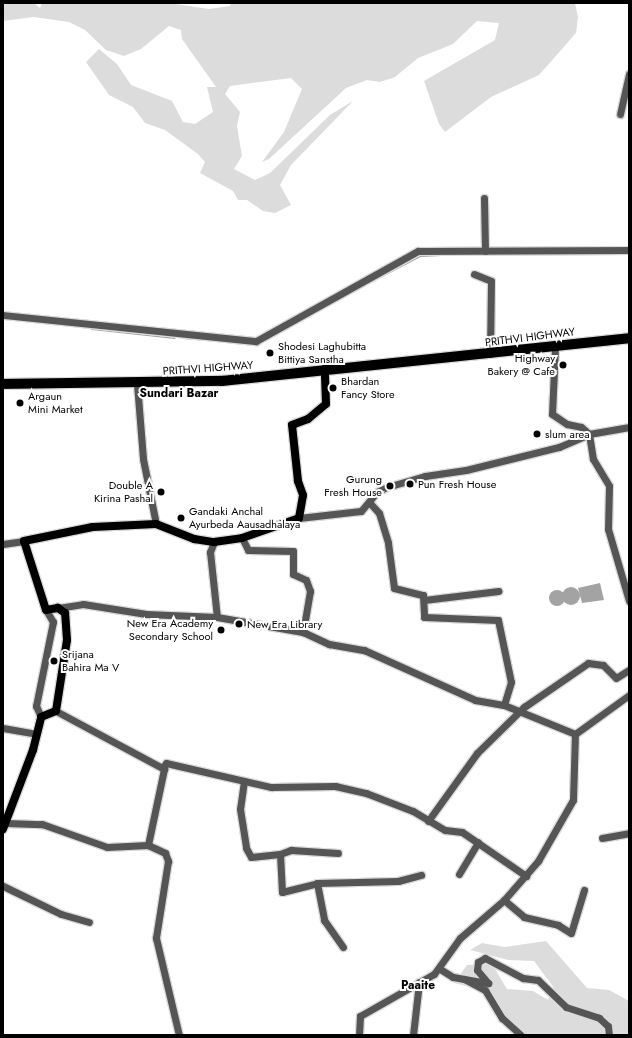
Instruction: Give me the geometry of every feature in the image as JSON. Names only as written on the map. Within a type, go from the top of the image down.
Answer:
[{"type":"highway","name":"PRITHVI HIGHWAY","points":[[3,384],[137,384],[222,381],[325,369],[555,348],[629,338]]},
{"type":"main road","points":[[4,826],[41,717],[56,711],[66,640],[65,612],[58,608],[46,610],[24,541],[92,527],[156,524],[194,539],[214,542],[242,538],[299,518],[304,495],[298,481],[292,425],[308,419],[326,404],[325,369]]},
{"type":"street","points":[[620,114],[626,99],[629,74]]},
{"type":"street","points":[[484,198],[485,251]]},
{"type":"street","points":[[3,315],[256,341],[418,251],[629,250]]},
{"type":"street","points":[[474,274],[491,281],[490,354]]},
{"type":"street","points":[[555,348],[552,414],[567,424],[581,426],[589,434],[593,459],[609,486],[608,529],[629,601]]},
{"type":"street","points":[[137,384],[143,458],[156,524]]},
{"type":"street","points":[[299,518],[344,515],[361,511],[387,487],[559,447],[589,434],[629,427]]},
{"type":"street","points":[[369,502],[379,513],[388,543],[394,588],[420,593],[424,600],[424,617],[429,619],[498,620],[511,682],[504,705]]},
{"type":"street","points":[[242,538],[248,550],[293,551],[293,574],[306,580],[310,591],[303,632]]},
{"type":"street","points":[[3,544],[24,541]]},
{"type":"street","points":[[214,542],[210,552],[217,617]]},
{"type":"street","points":[[424,600],[498,591]]},
{"type":"street","points":[[58,608],[83,604],[146,614],[217,617],[303,632],[329,644],[364,650],[475,700],[504,705],[575,734]]},
{"type":"street","points":[[41,717],[36,706],[53,622],[46,610]]},
{"type":"street","points":[[428,821],[478,753],[520,711],[582,665],[603,665],[616,678],[629,670]]},
{"type":"street","points":[[575,734],[629,695]]},
{"type":"street","points":[[56,711],[163,767]]},
{"type":"street","points":[[3,728],[36,734]]},
{"type":"street","points":[[359,1035],[360,1016],[440,969],[460,938],[504,900],[526,876],[565,819],[573,800],[575,734]]},
{"type":"street","points":[[148,845],[163,767],[166,763],[271,787],[335,786],[393,803],[445,830],[462,832],[526,876]]},
{"type":"street","points":[[244,781],[240,809],[246,848],[251,857],[280,854],[291,850],[338,853]]},
{"type":"street","points":[[4,826],[42,824],[107,848],[148,845],[165,853],[168,861],[157,943],[179,1035]]},
{"type":"street","points":[[602,838],[629,833]]},
{"type":"street","points":[[459,874],[478,842]]},
{"type":"street","points":[[280,854],[282,892],[318,883],[398,881],[421,875]]},
{"type":"street","points":[[318,883],[324,920],[343,948]]},
{"type":"street","points":[[3,886],[62,914],[89,922]]},
{"type":"street","points":[[504,900],[524,917],[558,925],[571,933],[584,890]]},
{"type":"street","points":[[460,978],[488,983],[477,970],[478,962],[485,958],[523,978],[538,980],[566,1007],[599,1018],[608,1026],[609,1035]]},
{"type":"street","points":[[440,969],[485,990],[502,1018],[521,1035]]},
{"type":"street","points":[[414,1035],[419,982]]},
{"type":"shaded area","points":[[3,3],[34,3],[40,8],[42,3],[169,3],[209,9],[230,6],[231,3],[575,3],[578,17],[576,33],[539,75],[491,97],[445,132],[439,124],[424,81],[495,40],[499,23],[477,21],[453,44],[418,58],[395,77],[380,82],[367,80],[346,88],[269,159],[262,162],[284,132],[302,89],[291,78],[230,86],[225,94],[240,112],[237,126],[242,156],[234,169],[255,180],[270,173],[330,115],[353,101],[291,165],[280,185],[291,205],[275,213],[263,211],[247,200],[238,200],[233,191],[200,173],[205,162],[198,154],[165,130],[145,123],[133,107],[109,95],[86,62],[99,49],[117,64],[131,85],[172,101],[183,122],[195,124],[213,112],[207,87],[216,87],[182,39],[181,30],[169,26],[141,49],[124,56],[106,50],[85,30],[69,22],[33,17],[3,21]]},
{"type":"shaded area","points":[[600,583],[604,600],[582,603],[578,588]]},
{"type":"shaded area","points":[[571,587],[577,590],[580,596],[577,602],[571,605],[565,602],[562,596],[565,590]]},
{"type":"shaded area","points":[[554,590],[560,590],[565,595],[563,604],[560,606],[554,606],[549,601],[549,595]]},
{"type":"shaded area","points":[[546,941],[587,988],[609,990],[629,1001],[629,1035],[519,1035],[504,1024],[494,1002],[479,989],[454,983],[467,965],[492,964],[507,989],[533,991],[548,1000],[554,988],[534,961],[508,960],[470,950],[482,943],[504,947]]},
{"type":"waterway","points":[[331,303],[421,256],[463,254]]},
{"type":"waterway","points":[[258,344],[296,323]]},
{"type":"waterway","points":[[92,329],[175,338]]},
{"type":"waterway","points":[[183,338],[254,344]]},
{"type":"place","name":"Shodesi Laghubitta Bittiya Sanstha","points":[[270,353]]},
{"type":"place","name":"Highway Bakery @ Cafe","points":[[563,365]]},
{"type":"place","name":"Bhardan Fancy Store","points":[[333,388]]},
{"type":"place","name":"Argaun Mini Market","points":[[20,403]]},
{"type":"place","name":"slum area","points":[[537,434]]},
{"type":"place","name":"Pun Fresh House","points":[[410,484]]},
{"type":"place","name":"Gurung Fresh House","points":[[390,486]]},
{"type":"place","name":"Double A Kirina Pashal","points":[[161,492]]},
{"type":"place","name":"Gandaki Anchal Ayurbeda Aausadhalaya","points":[[181,518]]},
{"type":"place","name":"New Era Library","points":[[239,624]]},
{"type":"place","name":"New Era Academy Secondary School","points":[[221,630]]},
{"type":"place","name":"Srijana Bahira Ma V","points":[[54,661]]},
{"type":"district","name":"Sundari Bazar","points":[[179,394]]},
{"type":"district","name":"Paaite","points":[[418,986]]}]
